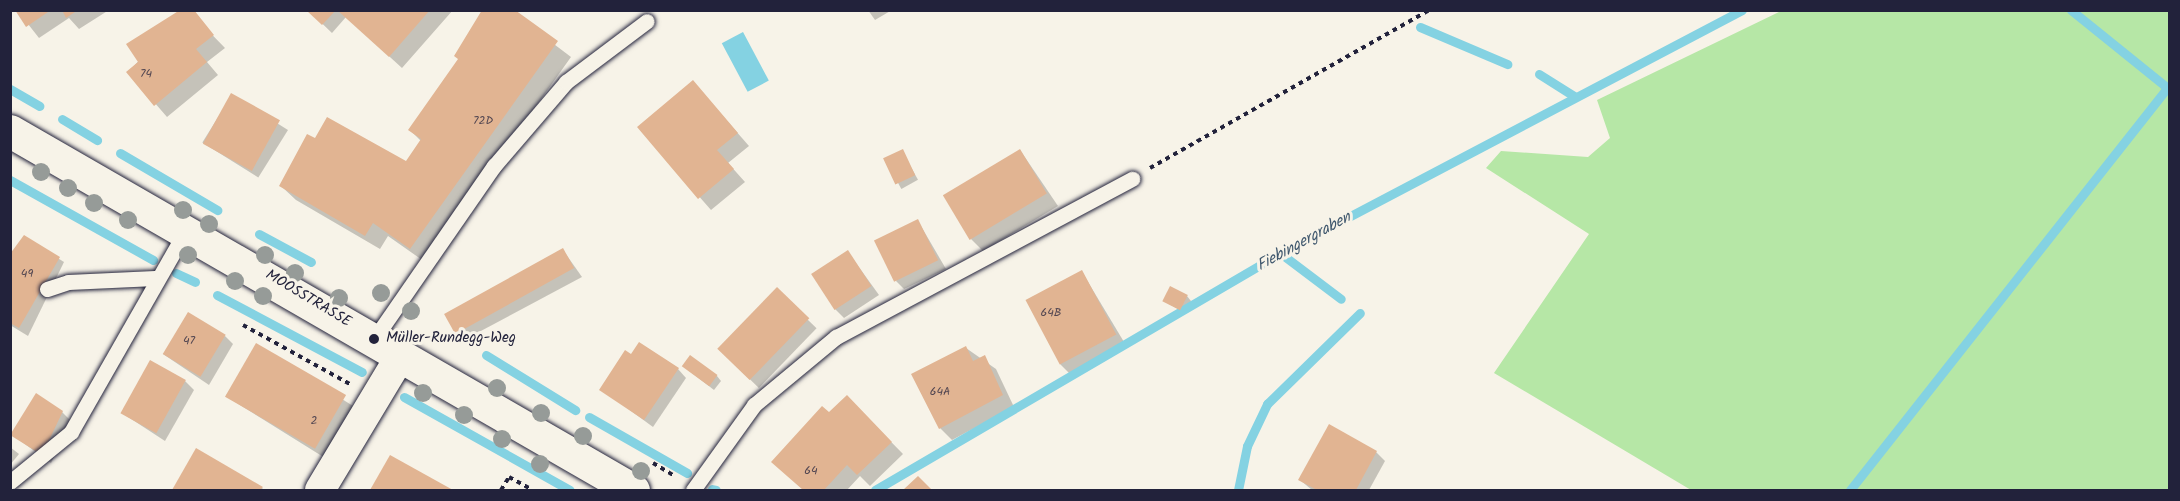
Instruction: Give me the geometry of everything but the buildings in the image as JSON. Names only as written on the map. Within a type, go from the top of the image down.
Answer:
[{"type":"street","name":"MOOSSTRASSE","points":[[10,131],[187,229],[633,490]]},
{"type":"street","points":[[320,490],[374,397],[388,347]]},
{"type":"lane","points":[[388,347],[494,166],[566,82],[647,21]]},
{"type":"lane","points":[[693,490],[754,405],[836,337],[1132,179]]},
{"type":"lane","points":[[10,482],[71,432],[155,278],[187,229]]},
{"type":"lane","points":[[47,289],[68,282],[155,278]]},
{"type":"path","points":[[1132,179],[1429,10]]},
{"type":"path","points":[[243,325],[374,397]]},
{"type":"path","points":[[501,490],[509,477],[532,490]]},
{"type":"green space","points":[[1781,11],[2169,11],[2169,490],[1691,490],[1494,373],[1589,234],[1486,168],[1501,151],[1588,157],[1610,138],[1597,100]]},
{"type":"water","points":[[743,32],[769,81],[748,92],[722,43]]},
{"type":"waterway","name":"Fiebingergraben","points":[[875,490],[1280,253],[1742,10]]},
{"type":"waterway","points":[[2071,10],[2170,90]]},
{"type":"waterway","points":[[1420,27],[1507,64]]},
{"type":"waterway","points":[[1539,74],[1574,96]]},
{"type":"waterway","points":[[1850,490],[2167,88]]},
{"type":"waterway","points":[[10,89],[40,106]]},
{"type":"waterway","points":[[62,119],[97,140]]},
{"type":"waterway","points":[[120,153],[217,210]]},
{"type":"waterway","points":[[10,180],[153,260]]},
{"type":"waterway","points":[[259,234],[311,262]]},
{"type":"waterway","points":[[1280,253],[1341,299]]},
{"type":"waterway","points":[[176,273],[195,282]]},
{"type":"waterway","points":[[217,295],[362,372]]},
{"type":"waterway","points":[[1238,490],[1247,446],[1267,404],[1360,313]]},
{"type":"waterway","points":[[486,355],[575,410]]},
{"type":"waterway","points":[[404,397],[570,490]]},
{"type":"waterway","points":[[589,417],[687,473]]},
{"type":"waterway","points":[[712,489],[716,490]]},
{"type":"place","name":"Müller-Rundegg-Weg","points":[[374,339]]}]
